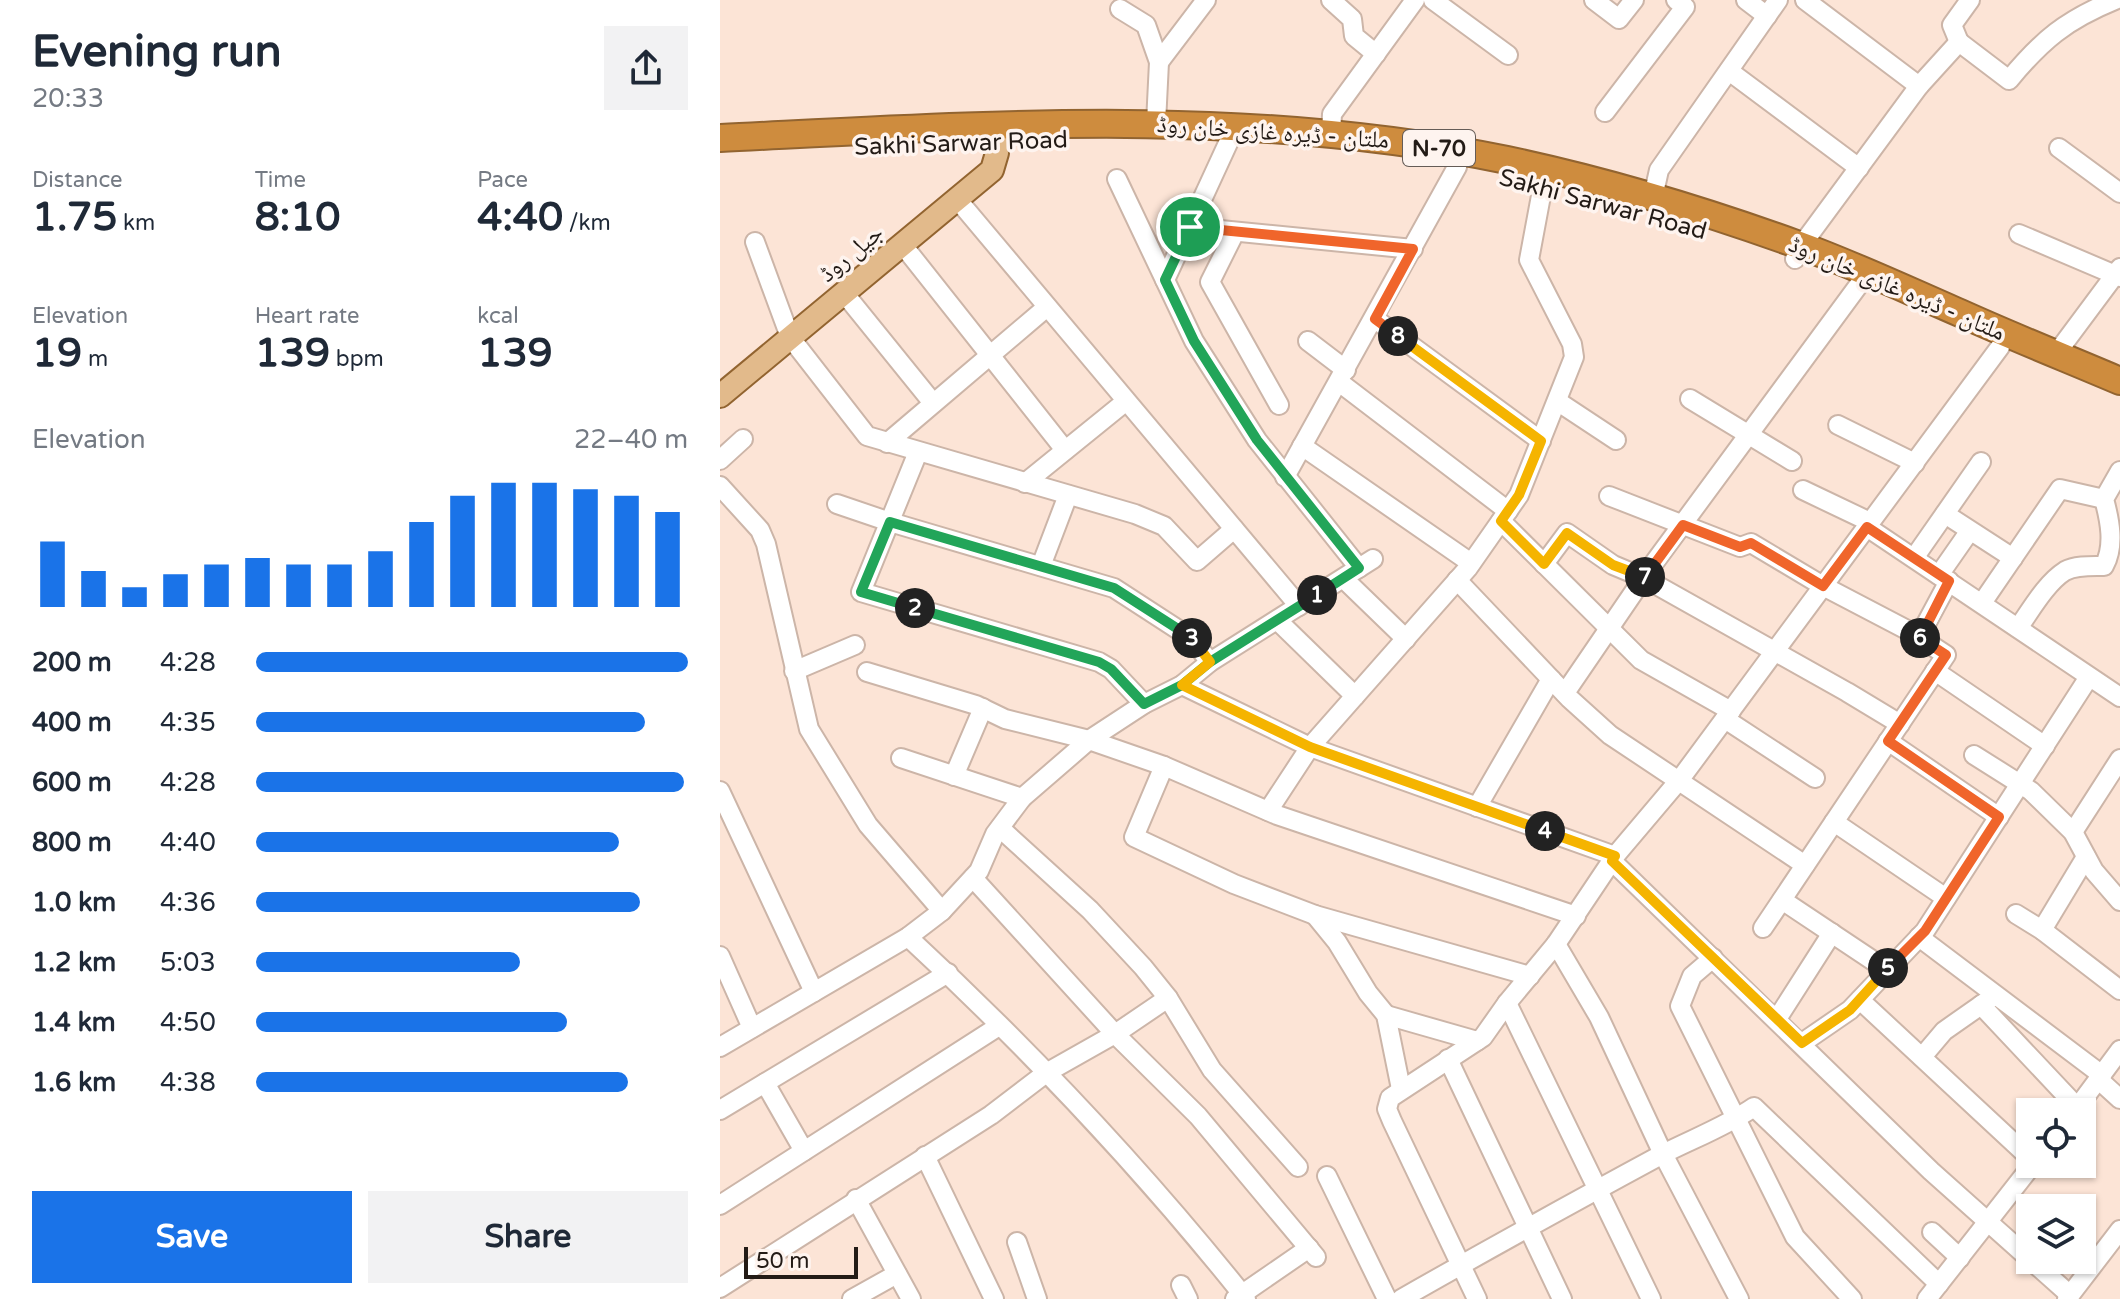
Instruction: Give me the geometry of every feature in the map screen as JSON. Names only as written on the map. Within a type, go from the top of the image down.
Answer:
[{"type":"highway","name":"ملتان - ڈیرہ غازی خان روڈ","points":[[720,138],[749,145],[994,124],[1156,123],[1243,126],[1331,134],[1404,150],[1509,161],[1653,197],[2120,381]]},
{"type":"highway","name":"Sakhi Sarwar Road","points":[[720,153],[749,145],[1155,139],[1404,150],[1457,167],[1543,185],[1798,252],[1858,286],[2120,396]]},
{"type":"main road","name":"جیل روڈ","points":[[723,388],[790,337],[992,170],[997,153],[996,140]]},
{"type":"street","points":[[1159,62],[1206,0]]},
{"type":"street","points":[[1331,0],[1352,19],[1354,36],[1376,54]]},
{"type":"street","points":[[1331,134],[1332,114],[1415,0]]},
{"type":"street","points":[[1433,0],[1508,55]]},
{"type":"street","points":[[1594,0],[1619,19],[1634,0]]},
{"type":"street","points":[[1605,112],[1685,7],[1676,0]]},
{"type":"street","points":[[1653,197],[1659,170],[1773,8],[1746,0]]},
{"type":"street","points":[[1805,0],[1919,86]]},
{"type":"street","points":[[1970,0],[1952,25],[1959,42],[2009,80],[2039,45],[2104,2]]},
{"type":"street","points":[[1120,9],[1146,25],[1159,62],[1156,123]]},
{"type":"street","points":[[1798,252],[1919,86],[1959,42]]},
{"type":"street","points":[[1729,71],[1859,168]]},
{"type":"street","points":[[1165,280],[1229,141]]},
{"type":"street","points":[[2059,148],[2120,193]]},
{"type":"street","points":[[1285,477],[1457,167]]},
{"type":"street","points":[[1117,179],[1194,341],[1257,440],[1359,568],[1406,639]]},
{"type":"street","points":[[1268,811],[1310,747],[1457,580],[1519,495],[1574,357],[1572,344],[1529,260],[1543,185]]},
{"type":"street","points":[[957,199],[1299,606]]},
{"type":"street","points":[[1190,227],[1413,249]]},
{"type":"street","points":[[1235,232],[1210,282],[1279,405]]},
{"type":"street","points":[[2019,234],[2118,273],[2056,354]]},
{"type":"street","points":[[755,242],[790,337],[867,436],[1135,514],[1164,526],[1197,561],[1234,529]]},
{"type":"street","points":[[902,244],[1065,450]]},
{"type":"street","points":[[1565,693],[1644,578],[1858,286]]},
{"type":"street","points":[[844,293],[933,403]]},
{"type":"street","points":[[887,443],[1047,307]]},
{"type":"street","points":[[1375,319],[1541,441]]},
{"type":"street","points":[[1308,341],[1343,376],[1504,516],[1544,564],[1641,660],[1728,715],[1815,778]]},
{"type":"street","points":[[1477,1299],[1387,1109],[1390,1098],[1483,1037],[1556,944],[1614,859],[1678,782],[2000,347]]},
{"type":"street","points":[[1690,399],[1792,461]]},
{"type":"street","points":[[1557,401],[1616,440]]},
{"type":"street","points":[[1025,483],[1125,402]]},
{"type":"street","points":[[1838,425],[1915,463]]},
{"type":"street","points":[[720,460],[743,439]]},
{"type":"street","points":[[1302,446],[1471,563]]},
{"type":"street","points":[[918,452],[861,592],[1099,662],[1111,669],[1144,704]]},
{"type":"street","points":[[1914,558],[1981,462]]},
{"type":"street","points":[[2018,628],[2055,580],[2067,570],[2104,566],[2110,554],[2109,517],[2104,499],[2120,471]]},
{"type":"street","points":[[720,486],[760,530],[766,544],[809,729],[868,825],[942,911]]},
{"type":"street","points":[[1982,603],[2060,489],[2104,499]]},
{"type":"street","points":[[1803,490],[1868,525],[2120,697]]},
{"type":"street","points":[[1041,566],[1068,495]]},
{"type":"street","points":[[1609,496],[1740,547],[1751,543],[1946,655],[1763,928]]},
{"type":"street","points":[[837,504],[1114,588],[1191,638],[1210,662]]},
{"type":"street","points":[[1945,514],[2013,558]]},
{"type":"street","points":[[1919,637],[1944,578],[1969,532]]},
{"type":"street","points":[[1544,564],[1567,533],[1613,565],[1644,578],[1900,724]]},
{"type":"street","points":[[720,1047],[908,937],[942,911],[979,871],[1000,828],[1022,798],[1089,740],[1144,704],[1182,685],[1210,662],[1359,568]]},
{"type":"street","points":[[1457,580],[1551,679],[1610,735],[1805,865]]},
{"type":"street","points":[[1277,620],[1355,696]]},
{"type":"street","points":[[794,671],[855,645]]},
{"type":"street","points":[[1935,671],[2045,746]]},
{"type":"street","points":[[867,672],[983,708],[1005,719],[1089,740],[1164,766],[1268,811],[1576,916]]},
{"type":"street","points":[[1802,1043],[1850,1010],[1919,937],[2089,677]]},
{"type":"street","points":[[1477,807],[1551,679]]},
{"type":"street","points":[[1182,685],[1310,747],[1614,859],[1852,1095],[2068,1297],[2120,1230]]},
{"type":"street","points":[[954,776],[983,708]]},
{"type":"street","points":[[1888,741],[1999,817]]},
{"type":"street","points":[[1974,755],[2031,791],[2073,832],[2086,857],[2120,901]]},
{"type":"street","points":[[901,758],[1022,798]]},
{"type":"street","points":[[2073,832],[2119,764]]},
{"type":"street","points":[[1164,766],[1134,837],[1234,884],[1315,915],[1530,976]]},
{"type":"street","points":[[720,791],[814,992]]},
{"type":"street","points":[[1834,822],[1946,898]]},
{"type":"street","points":[[1000,828],[1090,910],[1168,998],[1212,1070],[1298,1167]]},
{"type":"street","points":[[2042,930],[2086,857]]},
{"type":"street","points":[[908,937],[948,973],[1152,1185],[1241,1298],[1312,1252],[1198,1116],[1115,1034],[973,878]]},
{"type":"street","points":[[1782,900],[1887,970]]},
{"type":"street","points":[[2016,914],[2042,930],[2120,990]]},
{"type":"street","points":[[1315,915],[1386,1015],[1401,1089]]},
{"type":"street","points":[[1777,1019],[1832,933]]},
{"type":"street","points":[[1919,937],[1988,1000],[2100,1077],[2120,1099]]},
{"type":"street","points":[[1556,944],[1599,1017],[1663,1154],[1739,1299]]},
{"type":"street","points":[[720,956],[752,1028]]},
{"type":"street","points":[[1713,958],[1692,976],[1680,1006],[1795,1237],[1852,1299]]},
{"type":"street","points":[[720,1110],[948,973]]},
{"type":"street","points":[[720,1288],[991,1115],[1046,1073],[1115,1034],[1168,998]]},
{"type":"street","points":[[1860,1000],[2016,1145]]},
{"type":"street","points":[[1922,1057],[1944,1031],[1988,1000]]},
{"type":"street","points":[[1988,1000],[2066,1098]]},
{"type":"street","points":[[1507,1003],[1651,1299]]},
{"type":"street","points":[[1386,1015],[1477,1041]]},
{"type":"street","points":[[720,1205],[999,1026]]},
{"type":"street","points":[[2085,1098],[2120,1050]]},
{"type":"street","points":[[1448,1059],[1562,1299]]},
{"type":"street","points":[[765,1083],[804,1151]]},
{"type":"street","points":[[1401,1299],[1663,1154],[1737,1119],[1754,1107],[1939,1284]]},
{"type":"street","points":[[925,1156],[994,1299]]},
{"type":"street","points":[[1327,1176],[1387,1299]]},
{"type":"street","points":[[1927,1299],[2022,1178]]},
{"type":"street","points":[[856,1199],[911,1299]]},
{"type":"street","points":[[1932,1232],[1960,1258]]},
{"type":"street","points":[[1017,1242],[1034,1298]]},
{"type":"street","points":[[852,1299],[897,1274]]},
{"type":"route","points":[[1190,227],[1165,280],[1194,341],[1257,440],[1359,568],[1210,662],[1182,685],[1144,704],[1111,669],[1099,662],[861,592],[890,522],[1114,588],[1191,638],[1210,662],[1182,685],[1310,747],[1615,856],[1612,861],[1802,1043],[1850,1010],[1925,931],[1999,817],[1888,741],[1946,655],[1919,637],[1949,581],[1867,527],[1823,586],[1751,543],[1740,547],[1683,525],[1644,578],[1613,565],[1567,533],[1544,564],[1501,521],[1519,495],[1541,441],[1375,319],[1413,249],[1190,227]]}]
